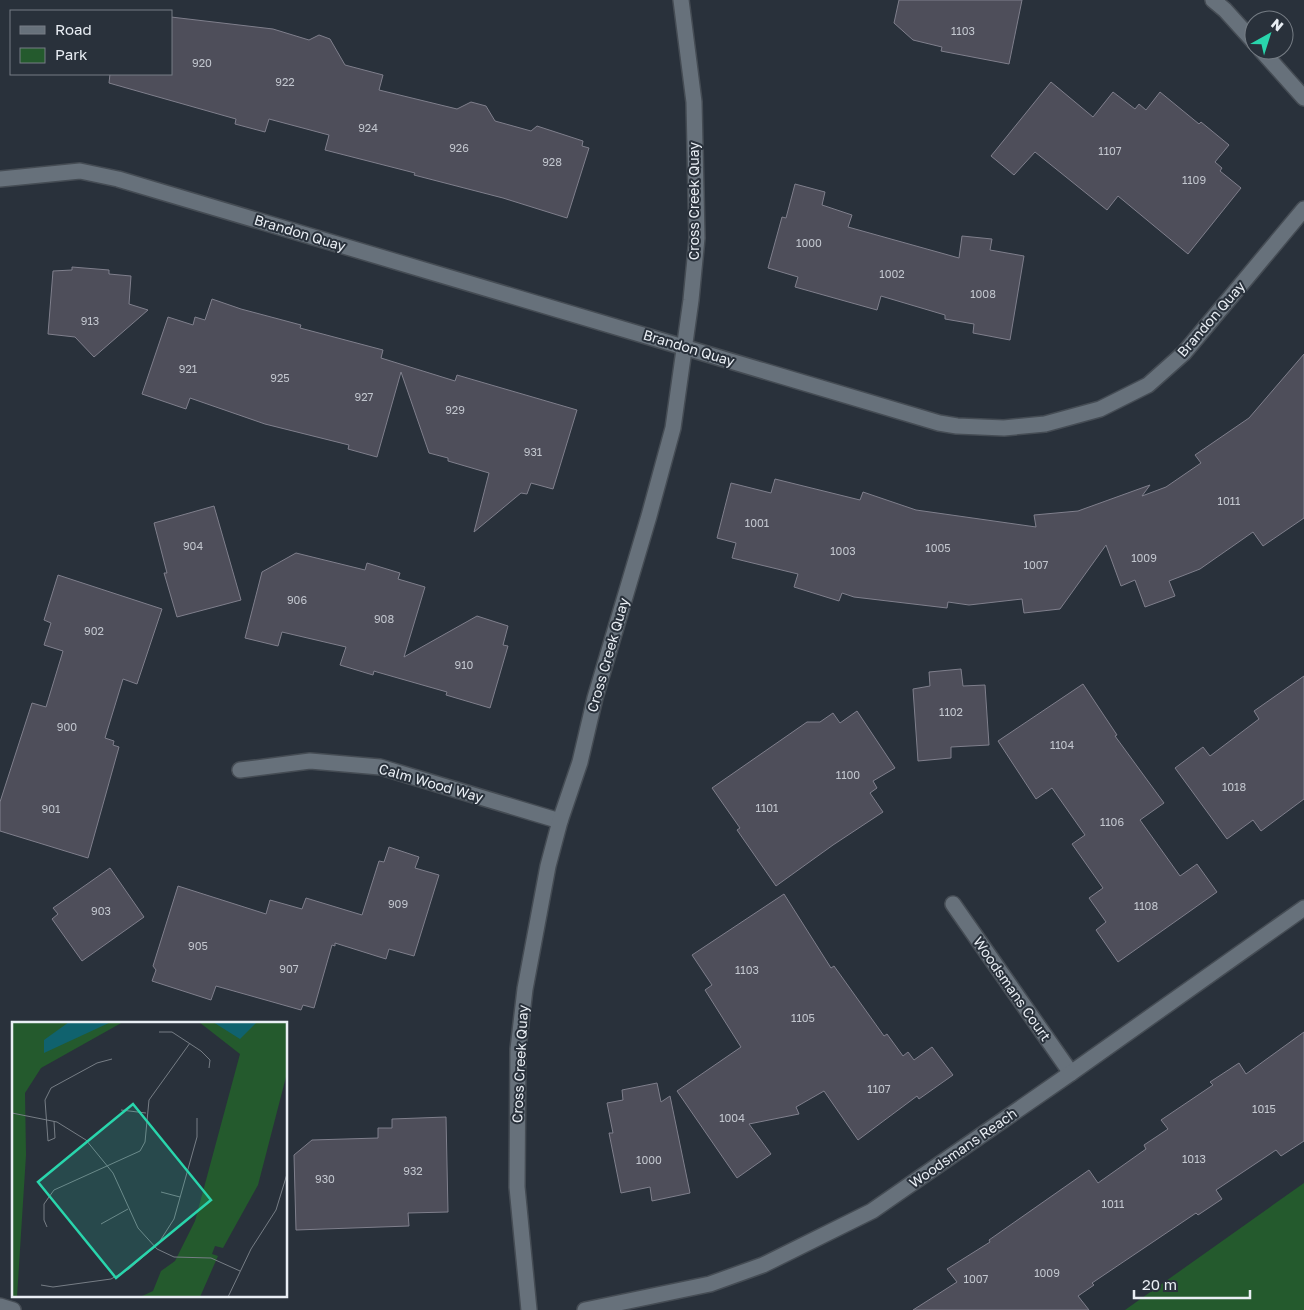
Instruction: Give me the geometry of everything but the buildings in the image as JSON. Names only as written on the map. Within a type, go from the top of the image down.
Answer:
[{"type":"street","name":"Cross Creek Quay","points":[[529,1310],[517,1187],[518,1049],[526,980],[548,866],[560,821],[580,762],[595,698],[673,428],[691,300],[697,238],[694,102],[681,0]]},
{"type":"street","points":[[1213,0],[1244,31]]},
{"type":"street","points":[[1270,60],[1304,98]]},
{"type":"street","name":"Brandon Quay","points":[[0,179],[80,171],[118,179],[939,423],[957,426],[1004,428],[1045,424],[1100,409],[1148,385],[1184,353],[1304,209]]},
{"type":"street","name":"Calm Wood Way","points":[[240,770],[310,761],[380,767],[560,821]]},
{"type":"street","name":"Woodsmans Court","points":[[953,904],[1071,1073]]},
{"type":"street","name":"Woodsmans Reach","points":[[585,1310],[710,1284],[772,1261],[872,1212],[1304,908]]},
{"type":"street","points":[[0,1306],[13,1310]]},
{"type":"green space","points":[[1304,1183],[1304,1310],[1125,1310]]}]
